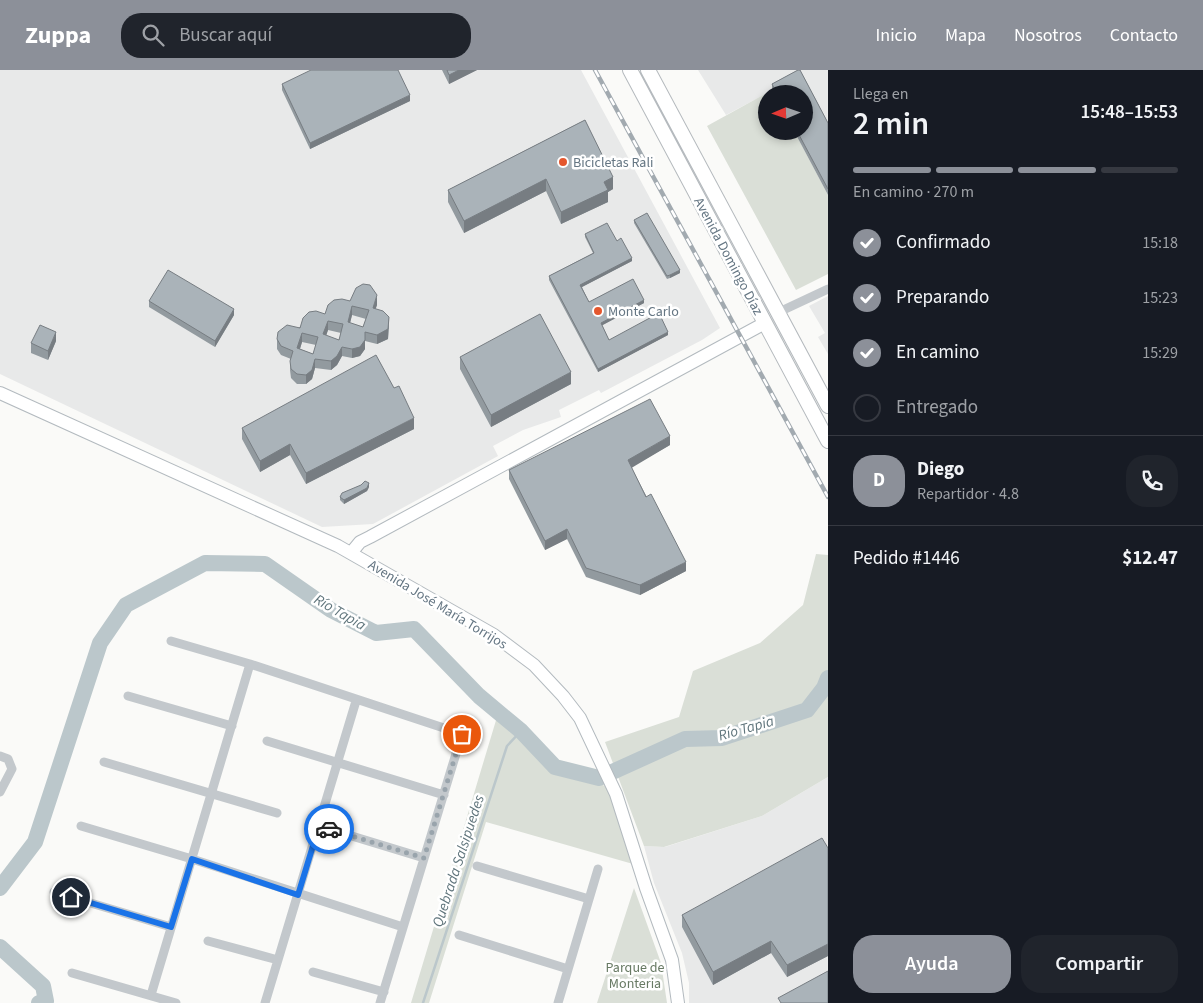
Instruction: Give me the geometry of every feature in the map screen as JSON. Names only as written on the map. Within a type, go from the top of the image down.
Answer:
[{"type":"main road","name":"Avenida Domingo Díaz","points":[[630,70],[828,441]]},
{"type":"main road","name":"Avenida Domingo Díaz","points":[[648,70],[828,406]]},
{"type":"main road","points":[[351,553],[360,542],[765,323]]},
{"type":"main road","name":"Avenida José María Torrijos","points":[[0,392],[351,553],[494,635],[518,652],[563,696],[580,718],[599,754],[616,794],[646,888],[672,960],[678,1003]]},
{"type":"street","points":[[778,312],[828,289]]},
{"type":"street","points":[[171,641],[250,664],[356,701],[462,734],[380,1003]]},
{"type":"street","points":[[151,995],[250,664]]},
{"type":"street","points":[[128,696],[232,726]]},
{"type":"street","points":[[265,1003],[356,701]]},
{"type":"street","points":[[267,741],[444,794]]},
{"type":"street","points":[[0,756],[8,759],[12,769],[0,792]]},
{"type":"street","points":[[104,762],[277,813]]},
{"type":"street","points":[[81,826],[192,859],[298,895],[404,927]]},
{"type":"street","points":[[319,826],[424,858]]},
{"type":"street","points":[[477,866],[589,899]]},
{"type":"street","points":[[558,1003],[598,870]]},
{"type":"street","points":[[54,892],[171,927]]},
{"type":"street","points":[[459,934],[568,969]]},
{"type":"street","points":[[208,941],[278,960]]},
{"type":"street","points":[[313,972],[384,992]]},
{"type":"street","points":[[72,973],[176,1003]]},
{"type":"shaded area","points":[[0,70],[581,70],[720,328],[702,340],[601,393],[599,390],[559,410],[561,417],[523,430],[493,446],[498,456],[373,524],[322,527],[0,374]]},
{"type":"shaded area","points":[[698,70],[828,70],[828,195],[807,140],[813,140],[813,85],[758,85],[758,98],[726,115]]},
{"type":"shaded area","points":[[828,296],[828,354],[818,337],[825,333],[809,306]]},
{"type":"shaded area","points":[[828,777],[828,1003],[689,1003],[689,983],[682,953],[654,883],[644,846],[665,847],[762,816]]},
{"type":"green space","points":[[758,98],[758,140],[799,140],[828,195],[828,274],[796,290],[707,126]]},
{"type":"green space","points":[[816,554],[828,555],[828,777],[762,816],[664,847],[644,846],[605,742],[679,717],[693,671],[760,643],[803,605]]},
{"type":"green space","points":[[497,717],[561,772],[609,787],[633,864],[486,822],[429,1003],[411,1003]]},
{"type":"green space","name":"Parque de Monteria","points":[[634,888],[661,963],[667,1003],[597,1003]]},
{"type":"building","points":[[311,70],[398,70],[410,95],[310,143],[282,84]]},
{"type":"building","points":[[447,70],[459,70],[449,75]]},
{"type":"building","points":[[800,70],[808,85],[772,85]]},
{"type":"building","points":[[813,95],[828,123],[828,189],[802,140],[813,140]]},
{"type":"building","name":"Bicicletas Rali","points":[[585,120],[613,177],[604,182],[608,190],[561,212],[546,179],[464,221],[448,190]]},
{"type":"building","points":[[647,213],[680,270],[670,275],[667,276],[634,220]]},
{"type":"building","name":"Monte Carlo","points":[[607,223],[617,241],[621,238],[632,258],[580,285],[589,302],[633,279],[644,300],[601,323],[609,340],[659,313],[668,332],[598,369],[549,276],[594,253],[585,234]]},
{"type":"building","points":[[168,270],[234,309],[215,341],[149,301]]},
{"type":"building","points":[[363,284],[370,285],[377,295],[373,308],[383,311],[389,317],[388,329],[377,335],[365,332],[365,340],[360,347],[352,349],[342,347],[337,356],[331,361],[315,359],[312,370],[306,375],[297,374],[291,369],[290,361],[293,351],[281,346],[277,339],[278,332],[287,325],[300,328],[303,318],[309,312],[316,311],[325,314],[328,305],[334,300],[350,301],[356,288]],"holes":[[[352,306],[369,310],[363,327],[348,322]],[[328,321],[343,324],[339,340],[323,334]],[[302,333],[318,337],[313,354],[297,348]]]},
{"type":"building","points":[[540,314],[571,372],[491,415],[460,357]]},
{"type":"building","points":[[40,325],[56,332],[48,351],[31,343]]},
{"type":"building","points":[[376,355],[394,388],[399,386],[414,418],[306,473],[290,444],[260,461],[242,428]]},
{"type":"building","points":[[650,399],[670,436],[628,460],[646,497],[651,494],[686,562],[640,585],[586,568],[567,529],[545,541],[509,470]]},
{"type":"building","points":[[365,481],[369,483],[367,488],[344,500],[340,497],[342,493],[361,485]]},
{"type":"building","points":[[822,838],[828,848],[828,944],[787,965],[771,941],[713,972],[682,915]]},
{"type":"building","points":[[828,971],[828,1003],[781,1003],[778,998]]},
{"type":"waterway","name":"Río Tapia","points":[[0,888],[35,842],[100,643],[126,605],[205,563],[265,564],[331,610],[376,633],[414,629],[479,696],[521,731],[555,767],[599,778],[685,739],[722,738],[807,710],[824,688],[828,678]]},
{"type":"waterway","name":"Quebrada Salsipuedes","points":[[423,1003],[507,746],[521,731]]},
{"type":"waterway","name":"Río Tapia","points":[[0,947],[43,986],[46,1001],[39,1003]]},
{"type":"railway","points":[[595,70],[828,497]]},
{"type":"way so far","points":[[329,829],[424,858],[462,734]]},
{"type":"place","name":"Bicicletas Rali","points":[[563,162]]},
{"type":"place","name":"Monte Carlo","points":[[598,311]]},
{"type":"route","points":[[71,897],[171,927],[192,859],[298,895],[319,826],[329,829]]}]
